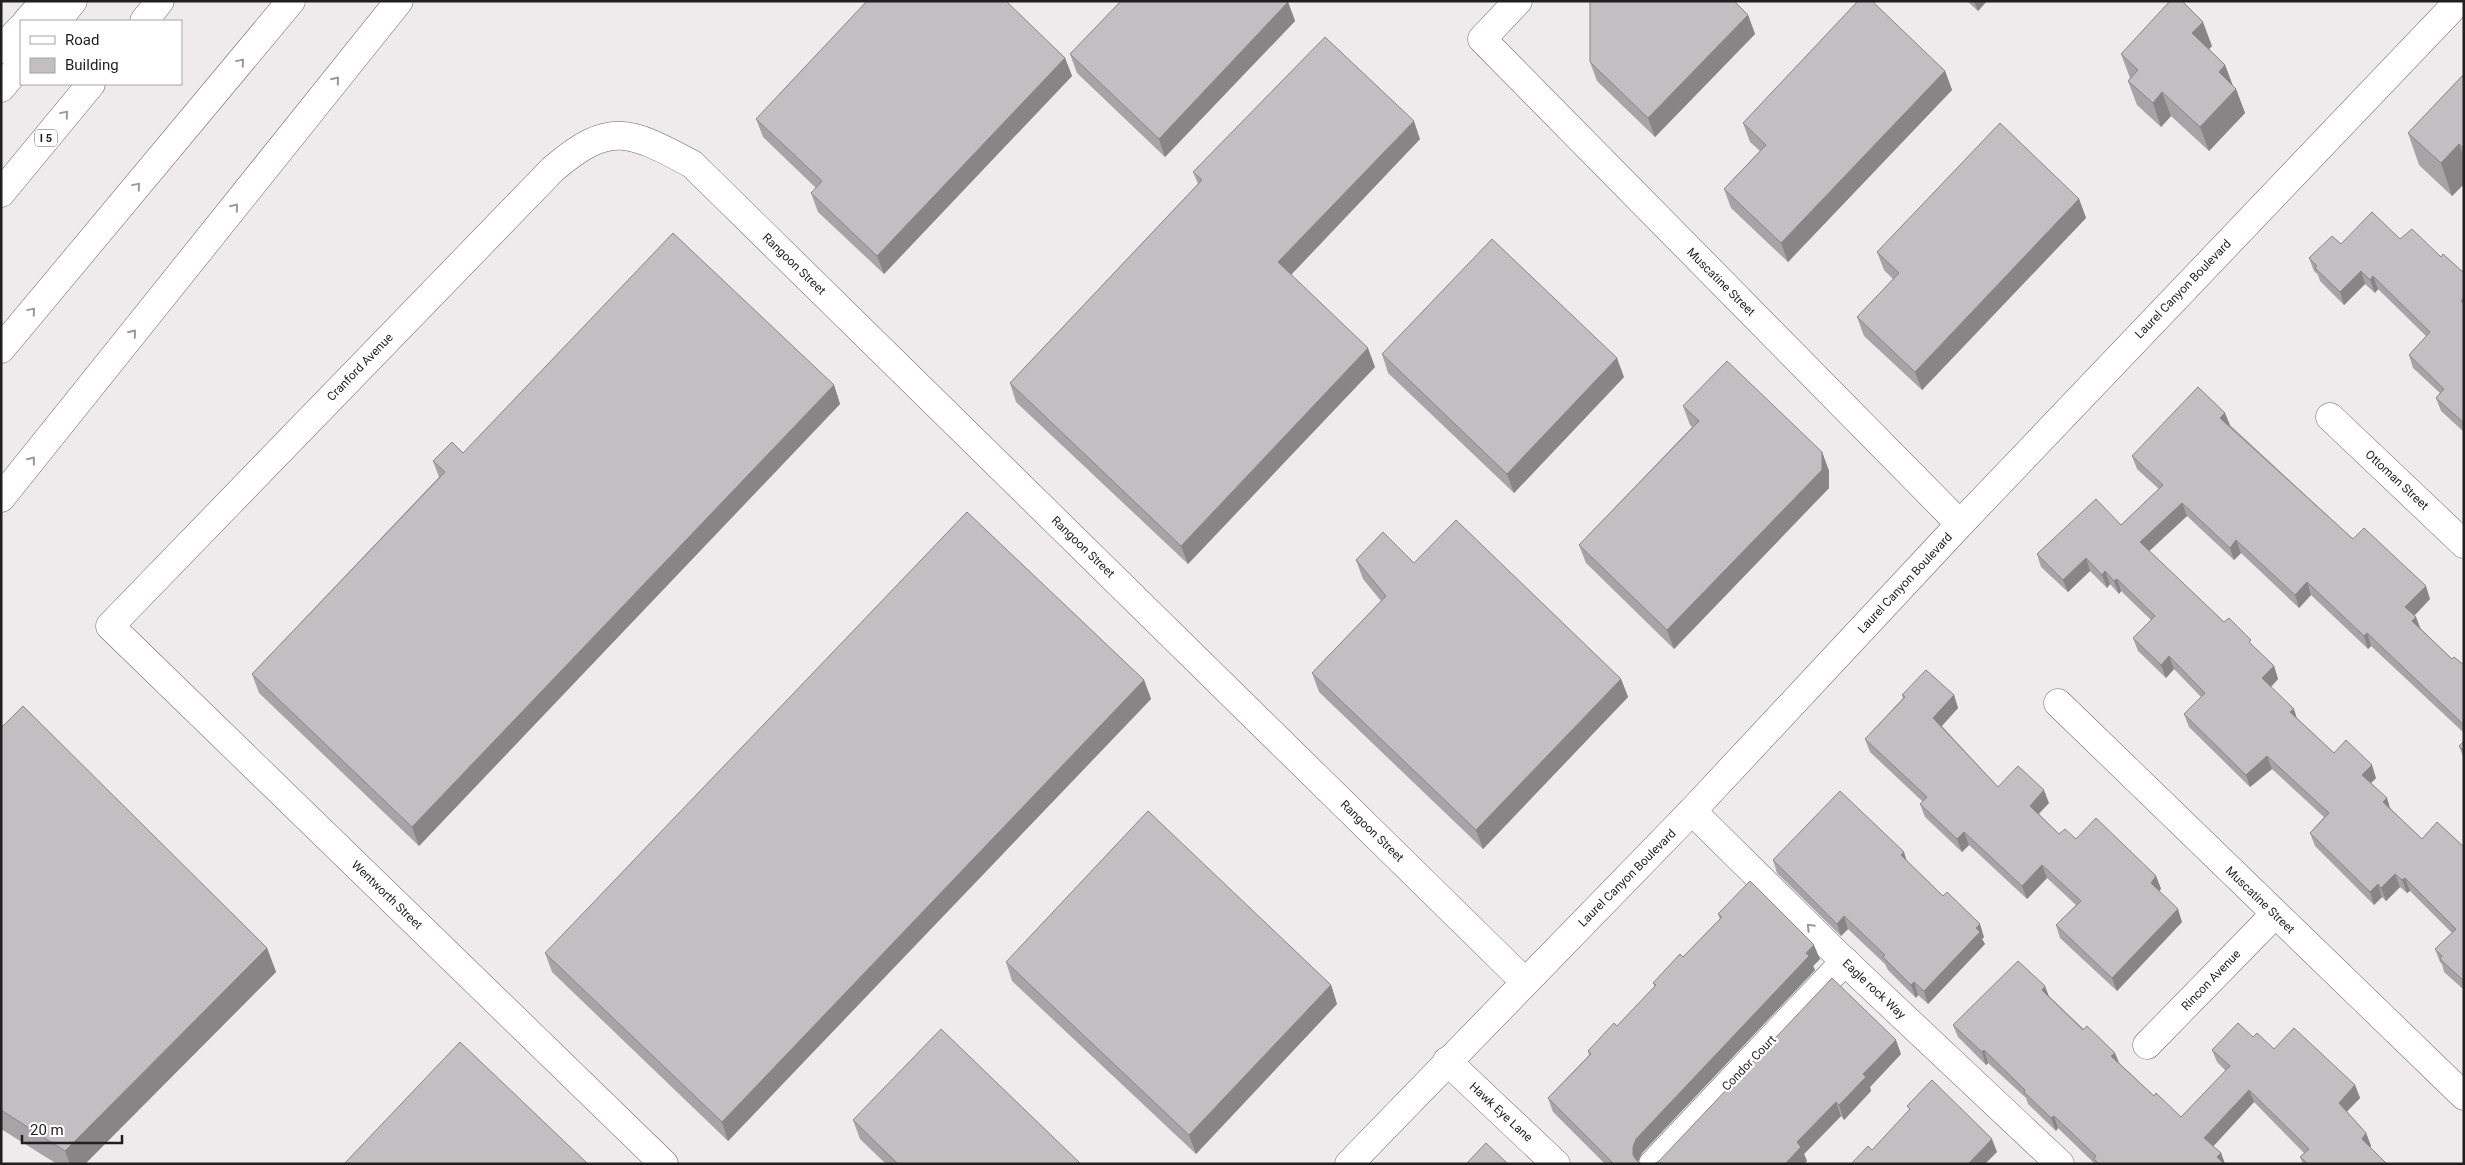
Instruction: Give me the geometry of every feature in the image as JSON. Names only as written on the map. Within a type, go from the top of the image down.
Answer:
[{"type":"main road","points":[[28,20],[45,1]]},
{"type":"main road","points":[[57,20],[73,1]]},
{"type":"main road","points":[[145,20],[160,1]]},
{"type":"main road","points":[[1,348],[291,1]]},
{"type":"main road","points":[[1,498],[399,1]]},
{"type":"main road","name":"Muscatine Street","points":[[1518,1],[1482,39],[1960,524]]},
{"type":"main road","name":"Laurel Canyon Boulevard","points":[[1349,1164],[1692,811],[1960,524],[2459,1]]},
{"type":"main road","points":[[1,49],[20,29]]},
{"type":"main road","points":[[1,88],[20,65]]},
{"type":"main road","name":"I 5","points":[[1,193],[90,85]]},
{"type":"main road","name":"Cranford Avenue","points":[[110,626],[552,169],[574,150],[596,139],[626,134]]},
{"type":"main road","name":"Rangoon Street","points":[[626,134],[649,141],[692,164],[1525,982]]},
{"type":"main road","name":"Ottoman Street","points":[[2330,417],[2464,544]]},
{"type":"main road","name":"Wentworth Street","points":[[110,626],[664,1164]]},
{"type":"main road","name":"Muscatine Street","points":[[2058,703],[2274,915],[2464,1096]]},
{"type":"main road","name":"Eagle rock Way","points":[[1692,811],[2044,1158]]},
{"type":"main road","name":"Rincon Avenue","points":[[2147,1045],[2274,915]]},
{"type":"main road","name":"Condor Court","points":[[1653,1164],[1845,961]]},
{"type":"main road","name":"Hawk Eye Lane","points":[[1447,1061],[1556,1164]]},
{"type":"building","points":[[867,1],[1006,1],[1065,58],[877,256],[811,193],[822,181],[756,119]]},
{"type":"building","points":[[1121,1],[1288,2],[1159,139],[1070,54]]},
{"type":"building","points":[[1590,1],[1734,1],[1748,15],[1648,118],[1590,62]]},
{"type":"building","points":[[1858,1],[1872,1],[1945,71],[1781,243],[1724,189],[1766,145],[1743,123]]},
{"type":"building","points":[[2170,1],[2182,1],[2203,22],[2192,33],[2225,65],[2219,72],[2236,89],[2200,127],[2162,92],[2153,103],[2128,81],[2138,70],[2121,54]]},
{"type":"building","points":[[1325,37],[1414,121],[1278,262],[1368,348],[1181,546],[1010,383],[1202,180],[1193,172]]},
{"type":"building","points":[[2464,74],[2464,149],[2459,144],[2441,163],[2408,133]]},
{"type":"building","points":[[2000,123],[2079,199],[1915,372],[1857,317],[1899,273],[1877,252]]},
{"type":"building","points":[[2372,212],[2400,239],[2412,229],[2441,257],[2443,254],[2464,273],[2464,298],[2461,301],[2464,304],[2464,423],[2436,398],[2444,389],[2409,355],[2430,332],[2373,276],[2370,280],[2361,271],[2340,292],[2315,268],[2317,266],[2309,258],[2332,236],[2341,244]]},
{"type":"building","points":[[673,233],[834,385],[412,827],[252,674],[445,472],[433,461],[452,442],[463,453]]},
{"type":"building","points":[[1492,239],[1617,358],[1507,474],[1382,354]]},
{"type":"building","points":[[1727,361],[1822,452],[1822,470],[1667,630],[1579,545],[1699,421],[1683,406]]},
{"type":"building","points":[[2198,387],[2225,413],[2220,418],[2353,539],[2364,528],[2426,586],[2405,607],[2416,617],[2412,621],[2452,659],[2454,657],[2464,665],[2464,725],[2367,633],[2364,636],[2307,582],[2295,595],[2236,540],[2230,548],[2182,503],[2140,542],[2224,622],[2229,618],[2251,640],[2249,642],[2274,666],[2262,678],[2294,709],[2290,712],[2334,753],[2346,740],[2372,765],[2362,775],[2387,798],[2383,802],[2422,839],[2437,822],[2464,847],[2464,981],[2440,959],[2442,956],[2435,949],[2456,929],[2405,878],[2402,880],[2395,874],[2381,888],[2378,884],[2370,892],[2310,833],[2329,813],[2267,756],[2246,775],[2184,714],[2205,693],[2169,656],[2161,665],[2133,638],[2155,616],[2117,579],[2114,581],[2105,571],[2102,575],[2086,558],[2063,580],[2037,554],[2096,499],[2121,525],[2163,485],[2132,456]]},
{"type":"building","points":[[967,512],[1144,680],[722,1122],[545,953]]},
{"type":"building","points":[[1456,520],[1621,679],[1476,830],[1312,673],[1386,596],[1356,560],[1383,532],[1414,563]]},
{"type":"building","points":[[1926,670],[1954,695],[1933,718],[1998,787],[2018,766],[2044,790],[2030,806],[2059,834],[2065,829],[2076,839],[2096,818],[2156,876],[2151,883],[2178,909],[2112,978],[2056,925],[2081,901],[2042,865],[2022,886],[1964,832],[1957,839],[1920,804],[1927,797],[1865,739],[1905,697],[1902,695]]},
{"type":"building","points":[[23,706],[267,948],[65,1151],[1,1110],[1,728]]},
{"type":"building","points":[[2464,741],[2464,751],[2459,746]]},
{"type":"building","points":[[1840,791],[1904,852],[1901,855],[1943,896],[1947,892],[1980,924],[1976,928],[1980,932],[1924,991],[1914,982],[1911,985],[1883,957],[1885,955],[1844,916],[1837,924],[1773,860]]},
{"type":"building","points":[[1148,811],[1331,985],[1189,1135],[1006,962]]},
{"type":"building","points":[[1750,881],[1814,945],[1806,953],[1809,956],[1636,1139],[1633,1155],[1642,1164],[1614,1164],[1548,1098],[1591,1054],[1588,1051],[1614,1023],[1617,1026],[1656,985],[1653,983],[1680,954],[1683,957],[1722,917],[1718,914]]},
{"type":"building","points":[[2018,961],[2045,986],[2042,990],[2083,1030],[2087,1026],[2115,1053],[2111,1056],[2154,1096],[2156,1093],[2181,1117],[2230,1066],[2212,1050],[2238,1023],[2253,1037],[2257,1033],[2274,1049],[2294,1028],[2355,1085],[2339,1103],[2366,1133],[2362,1139],[2387,1164],[2308,1164],[2300,1157],[2309,1149],[2249,1090],[2204,1138],[2221,1153],[2217,1157],[2224,1164],[2099,1164],[2094,1159],[2096,1156],[2054,1116],[2051,1118],[1984,1050],[1982,1052],[1953,1025]]},
{"type":"building","points":[[1832,978],[1896,1040],[1863,1074],[1866,1077],[1839,1105],[1836,1102],[1797,1142],[1801,1147],[1785,1164],[1654,1164],[1659,1161]]},
{"type":"building","points":[[941,1029],[1081,1164],[898,1164],[853,1120]]},
{"type":"building","points":[[460,1042],[588,1164],[344,1164]]},
{"type":"building","points":[[1932,1080],[1992,1139],[1968,1164],[1851,1164],[1868,1146],[1872,1150],[1910,1109],[1907,1106]]},
{"type":"building","points":[[1486,1143],[1508,1164],[1466,1164]]}]
